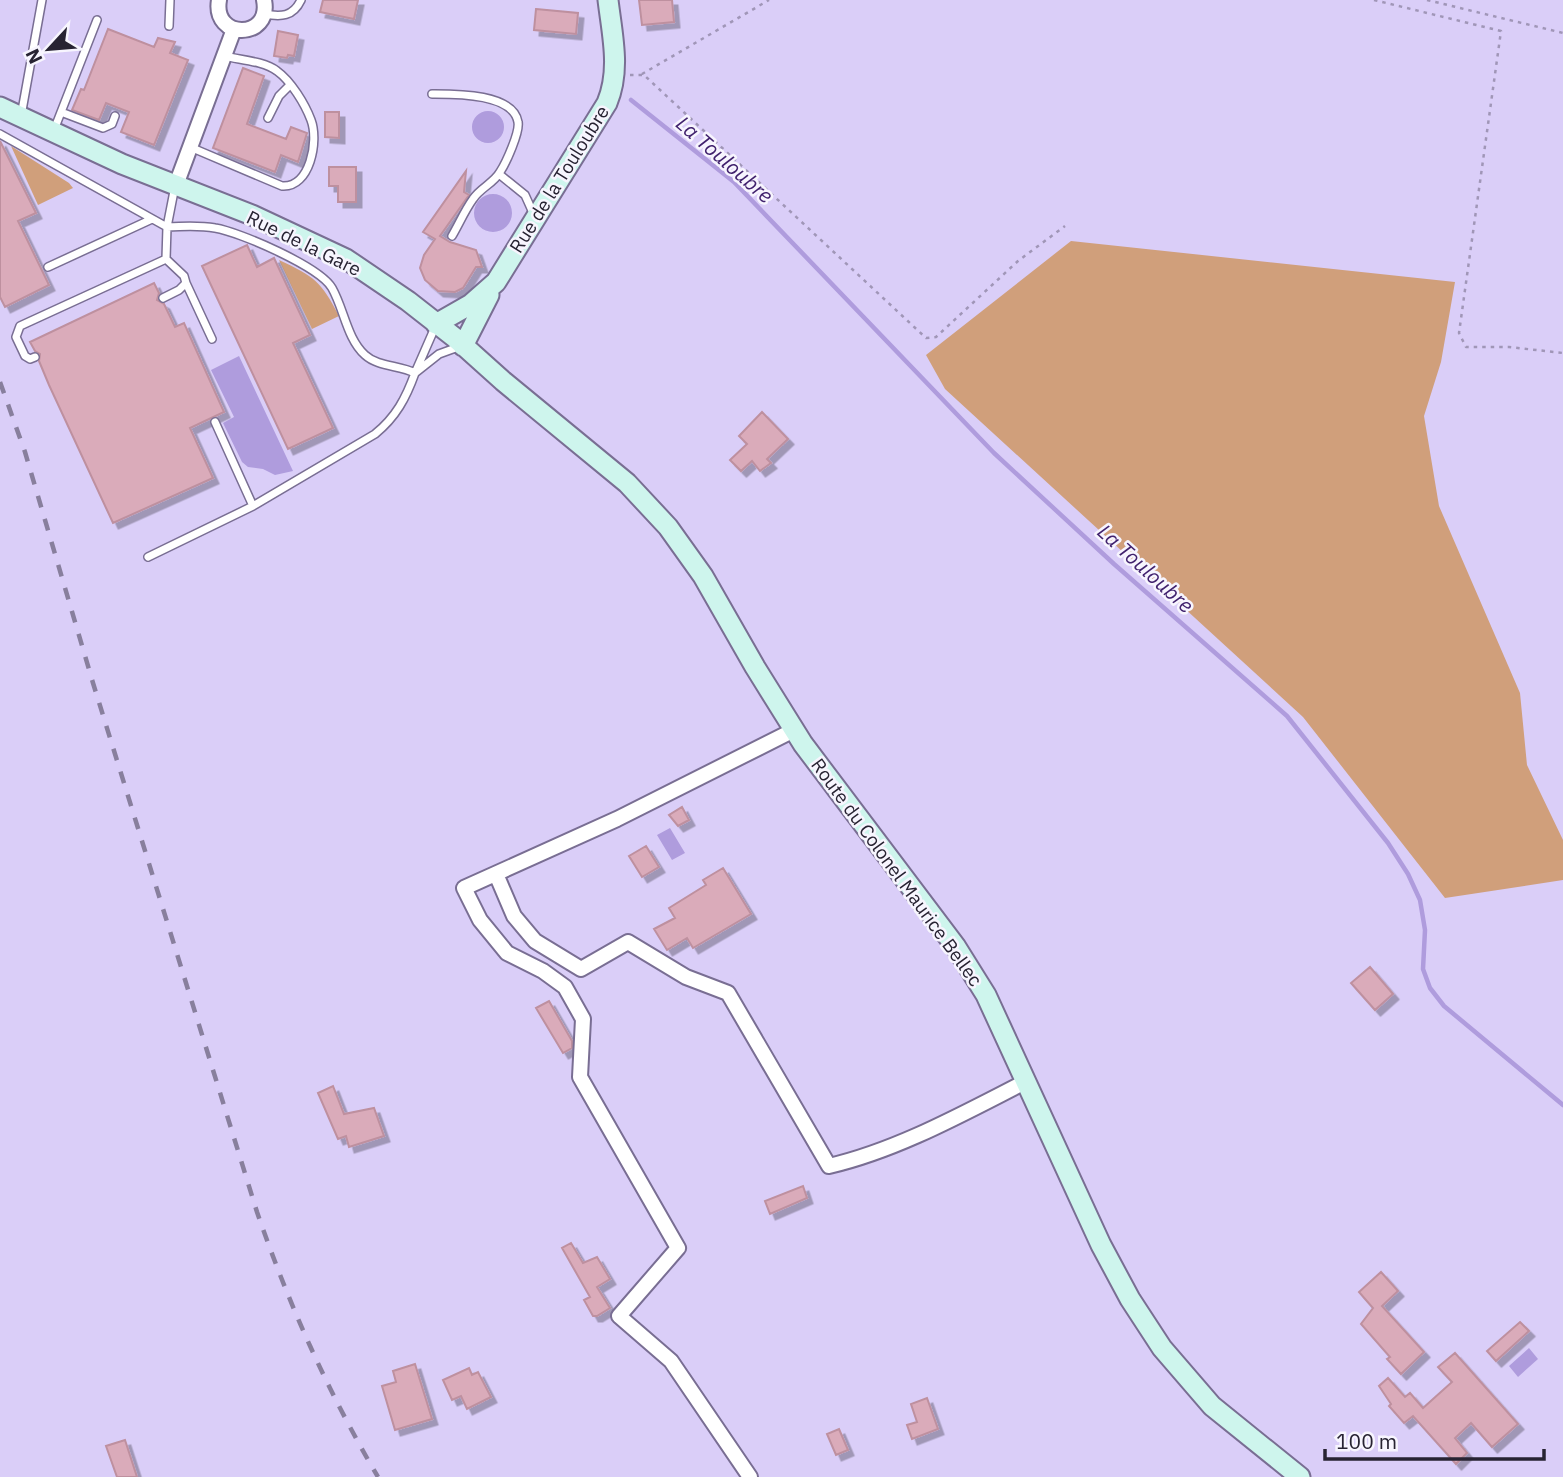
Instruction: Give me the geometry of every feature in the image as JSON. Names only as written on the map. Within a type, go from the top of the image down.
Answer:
[{"type":"main road","name":"Rue de la Touloubre","points":[[436,324],[471,304],[496,282],[535,219],[536,197],[607,103],[614,85],[615,65],[608,0]]},
{"type":"main road","name":"Rue de la Gare","points":[[0,107],[176,185],[252,215],[346,259],[461,343]]},
{"type":"main road","points":[[461,343],[496,282]]},
{"type":"main road","name":"Route du Colonel Maurice Bellec","points":[[461,343],[627,483],[668,527],[703,576],[794,730],[956,947],[986,995],[1101,1245],[1130,1299],[1161,1348],[1212,1405],[1300,1477]]},
{"type":"street","points":[[219,0],[222,20],[234,29],[242,31],[256,26],[264,7]]},
{"type":"street","points":[[176,185],[234,29]]},
{"type":"street","points":[[750,1477],[671,1361],[619,1317],[678,1248],[580,1077],[583,1019],[565,987],[543,971],[507,953],[480,920],[464,888],[629,813],[794,730]]},
{"type":"street","points":[[496,874],[514,916],[535,941],[581,969],[628,942],[686,977],[728,993],[829,1166],[860,1159],[939,1125],[1027,1081]]},
{"type":"lane","points":[[20,117],[42,0]]},
{"type":"lane","points":[[169,26],[170,0]]},
{"type":"lane","points":[[264,7],[288,15],[298,7],[301,0]]},
{"type":"lane","points":[[53,132],[97,20]]},
{"type":"lane","points":[[190,147],[282,186],[295,184],[305,173],[314,132],[306,110],[290,85],[275,70],[224,56]]},
{"type":"lane","points":[[268,118],[279,96],[290,85]]},
{"type":"lane","points":[[432,94],[466,94],[485,98],[514,112],[519,122],[518,131],[499,174],[475,196],[452,236]]},
{"type":"lane","points":[[61,112],[103,128],[112,124],[115,116]]},
{"type":"lane","points":[[0,134],[167,227],[218,228],[312,269],[332,288],[359,349],[368,358],[415,373]]},
{"type":"lane","points":[[499,174],[536,197]]},
{"type":"lane","points":[[176,185],[167,227],[166,259],[184,276],[212,339]]},
{"type":"lane","points":[[48,267],[152,219]]},
{"type":"lane","points":[[35,357],[30,359],[24,356],[16,337],[20,326],[166,259]]},
{"type":"lane","points":[[163,298],[186,283]]},
{"type":"lane","points":[[148,557],[253,506],[382,429],[400,408],[436,324]]},
{"type":"lane","points":[[415,373],[439,354],[461,343]]},
{"type":"lane","points":[[215,422],[253,506]]},
{"type":"path","points":[[640,75],[769,0]]},
{"type":"path","points":[[1374,0],[1501,31],[1459,333],[1466,347],[1509,347],[1563,353]]},
{"type":"path","points":[[1427,0],[1563,33]]},
{"type":"path","points":[[623,75],[644,75],[926,338],[936,337],[1018,261],[1065,226]]},
{"type":"shaded area","points":[[488,111],[499,116],[504,127],[499,138],[488,143],[477,138],[472,127],[477,116]]},
{"type":"shaded area","points":[[11,146],[69,183],[73,188],[38,205]]},
{"type":"shaded area","points":[[493,194],[506,200],[512,213],[506,226],[493,232],[480,226],[474,213],[480,200]]},
{"type":"shaded area","points":[[1071,241],[1455,282],[1441,362],[1424,416],[1439,506],[1520,693],[1527,765],[1563,840],[1563,880],[1445,898],[1303,717],[945,389],[926,355]]},
{"type":"shaded area","points":[[279,260],[316,281],[339,316],[312,329]]},
{"type":"shaded area","points":[[239,356],[293,471],[275,475],[263,469],[248,467],[242,462],[223,423],[234,417],[211,370]]},
{"type":"shaded area","points":[[670,828],[685,853],[672,860],[657,835]]},
{"type":"shaded area","points":[[1529,1348],[1538,1359],[1518,1377],[1509,1366]]},
{"type":"building","points":[[323,0],[358,0],[354,19],[320,12]]},
{"type":"building","points":[[639,0],[672,0],[674,22],[642,25]]},
{"type":"building","points":[[536,9],[578,13],[576,34],[534,30]]},
{"type":"building","points":[[108,29],[154,47],[158,38],[175,42],[170,53],[188,60],[154,145],[121,132],[129,112],[106,103],[99,120],[72,110],[81,89],[84,90]]},
{"type":"building","points":[[278,31],[298,35],[294,56],[274,56]]},
{"type":"building","points":[[243,68],[264,76],[247,124],[286,139],[291,127],[307,133],[298,162],[281,155],[275,172],[213,148]]},
{"type":"building","points":[[325,112],[339,112],[339,138],[325,137]]},
{"type":"building","points":[[0,141],[36,213],[18,221],[49,285],[5,307],[0,297]]},
{"type":"building","points":[[329,167],[356,167],[356,202],[338,202],[338,186],[329,186]]},
{"type":"building","points":[[466,171],[464,192],[469,195],[440,236],[476,250],[482,267],[476,267],[463,288],[455,292],[438,291],[425,280],[420,268],[424,255],[435,239],[423,232]]},
{"type":"building","points":[[247,245],[257,267],[274,258],[310,335],[293,343],[333,428],[288,449],[202,266]]},
{"type":"building","points":[[154,283],[159,293],[157,300],[164,304],[175,327],[184,323],[224,412],[190,428],[213,478],[113,523],[49,385],[39,361],[40,354],[30,342]]},
{"type":"building","points":[[762,412],[788,439],[767,459],[771,463],[760,471],[752,461],[741,471],[730,460],[747,444],[739,436]]},
{"type":"building","points":[[682,807],[689,820],[678,826],[669,815]]},
{"type":"building","points":[[646,846],[659,867],[642,877],[629,856]]},
{"type":"building","points":[[723,868],[751,914],[693,948],[687,938],[667,950],[654,929],[675,918],[669,908],[706,885],[703,880]]},
{"type":"building","points":[[1370,967],[1393,994],[1375,1010],[1351,983]]},
{"type":"building","points":[[549,1001],[572,1041],[572,1048],[563,1053],[536,1008]]},
{"type":"building","points":[[333,1086],[344,1114],[374,1108],[384,1136],[349,1147],[346,1136],[338,1139],[318,1093]]},
{"type":"building","points":[[803,1186],[807,1198],[770,1214],[765,1201]]},
{"type":"building","points":[[571,1243],[583,1263],[597,1257],[610,1279],[597,1287],[610,1308],[597,1316],[593,1316],[584,1300],[590,1297],[562,1248]]},
{"type":"building","points":[[1381,1272],[1398,1291],[1382,1306],[1424,1352],[1401,1374],[1361,1324],[1373,1308],[1359,1292]]},
{"type":"building","points":[[1520,1322],[1529,1331],[1496,1361],[1487,1351]]},
{"type":"building","points":[[1455,1353],[1518,1424],[1492,1447],[1471,1423],[1455,1438],[1467,1453],[1456,1464],[1413,1416],[1404,1423],[1389,1406],[1391,1404],[1379,1386],[1388,1378],[1405,1397],[1410,1393],[1423,1408],[1452,1382],[1438,1367]]},
{"type":"building","points":[[415,1364],[432,1419],[395,1430],[382,1386],[396,1382],[393,1371]]},
{"type":"building","points":[[469,1368],[472,1375],[478,1372],[491,1397],[467,1409],[461,1396],[452,1400],[443,1380]]},
{"type":"building","points":[[927,1398],[938,1429],[912,1439],[907,1425],[917,1422],[911,1404]]},
{"type":"building","points":[[839,1429],[848,1450],[836,1455],[827,1434]]},
{"type":"building","points":[[125,1440],[137,1477],[117,1477],[106,1446]]},
{"type":"waterway","name":"La Touloubre","points":[[631,100],[734,182],[994,453],[1114,564],[1287,716],[1388,843],[1408,874],[1420,900],[1425,930],[1423,969],[1430,988],[1444,1006],[1563,1105]]},
{"type":"railway","points":[[0,382],[25,452],[93,683],[257,1212],[282,1281],[311,1348],[342,1413],[378,1477]]}]
